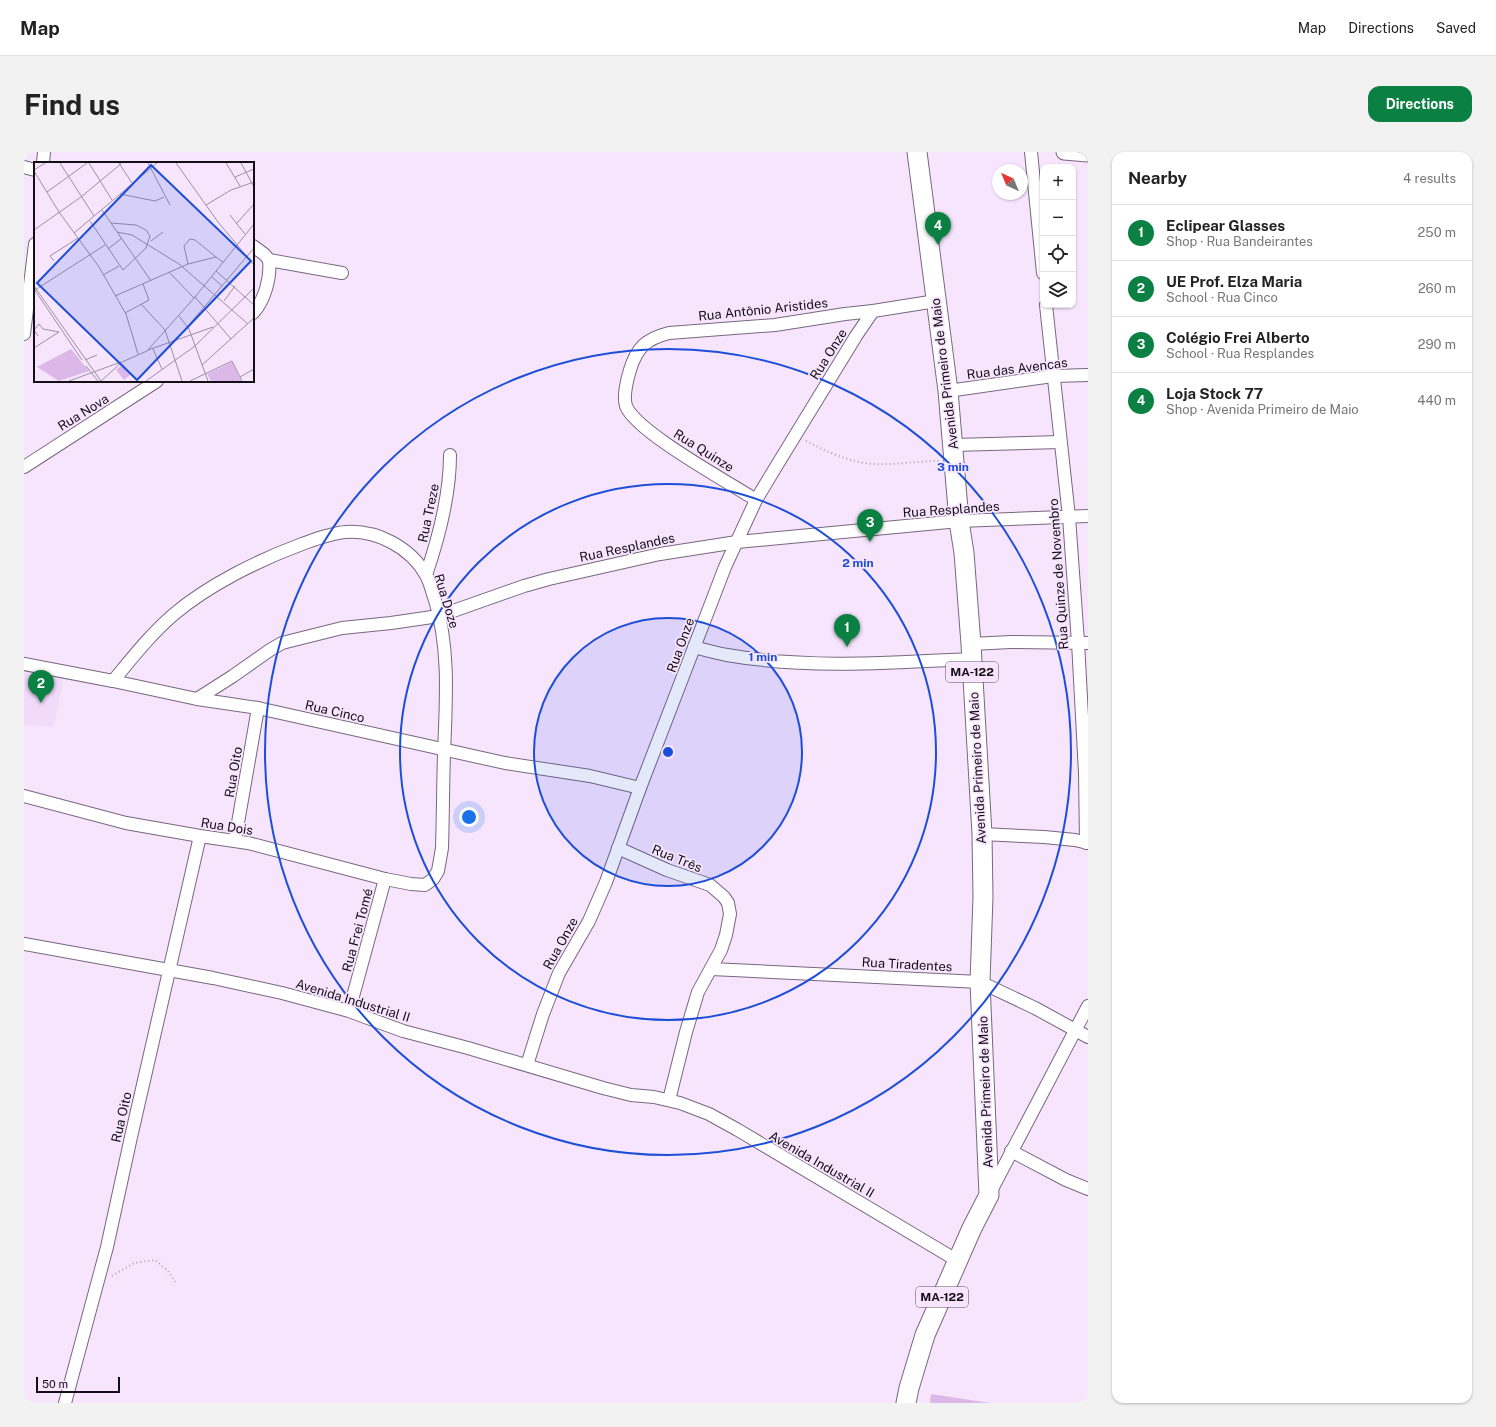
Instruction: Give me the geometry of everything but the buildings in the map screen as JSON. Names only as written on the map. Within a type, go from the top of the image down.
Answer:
[{"type":"main road","name":"Avenida Primeiro de Maio","points":[[917,152],[948,391],[959,521],[965,560],[982,834],[983,896],[980,982],[989,1195]]},
{"type":"main road","name":"MA-122","points":[[905,1398],[925,1335],[989,1195]]},
{"type":"street","points":[[1031,152],[1043,272]]},
{"type":"street","points":[[1064,152],[1088,154]]},
{"type":"street","points":[[24,167],[34,170]]},
{"type":"street","points":[[254,247],[269,260],[269,272],[266,287],[262,298],[254,311]]},
{"type":"street","points":[[24,334],[34,252]]},
{"type":"street","points":[[269,260],[342,273]]},
{"type":"street","points":[[873,311],[936,300]]},
{"type":"street","name":"Rua Quinze de Novembro","points":[[1046,308],[1083,642],[1087,843]]},
{"type":"street","name":"Rua Antônio Aristides","points":[[656,336],[669,333],[775,325],[873,311]]},
{"type":"street","name":"Rua Onze","points":[[526,1065],[543,1014],[559,973],[589,921],[606,882],[640,788],[725,567],[756,500],[804,419],[873,311]]},
{"type":"street","name":"Rua Quinze","points":[[656,336],[645,343],[635,356],[627,378],[626,406],[639,422],[694,462],[756,500]]},
{"type":"street","name":"Rua das Avencas","points":[[948,391],[1053,376],[1088,375]]},
{"type":"street","name":"Rua Nova","points":[[24,467],[155,382]]},
{"type":"street","points":[[954,453],[1060,442]]},
{"type":"street","name":"Rua Treze","points":[[426,575],[444,514],[450,470],[450,455]]},
{"type":"street","name":"Rua Resplandes","points":[[197,699],[282,643],[342,628],[439,616],[524,586],[660,554],[737,542],[959,521],[1088,516]]},
{"type":"street","name":"Rua Doze","points":[[113,681],[148,639],[174,614],[227,578],[253,565],[286,550],[314,540],[345,532],[359,532],[386,539],[399,546],[412,558],[426,575],[439,616],[445,665],[441,862],[433,879],[425,884]]},
{"type":"street","points":[[694,647],[726,655],[764,660],[810,663],[877,663],[971,651],[1083,642]]},
{"type":"street","name":"Rua Cinco","points":[[24,664],[197,699],[258,708],[504,763],[590,776],[640,788]]},
{"type":"street","name":"Rua Oito","points":[[235,840],[258,708]]},
{"type":"street","name":"Rua Dois","points":[[24,796],[126,823],[200,836],[235,840],[385,879],[411,884],[425,884]]},
{"type":"street","points":[[982,834],[1044,837],[1075,840],[1087,843]]},
{"type":"street","name":"Rua Oito","points":[[65,1403],[107,1247],[132,1130],[200,836]]},
{"type":"street","name":"Rua Três","points":[[618,848],[667,870],[710,885],[724,896],[728,903],[730,914],[729,923],[721,950],[711,969]]},
{"type":"street","name":"Rua Frei Tomé","points":[[349,1011],[385,879]]},
{"type":"street","name":"Avenida Industrial II","points":[[24,944],[247,984],[349,1011],[403,1031],[602,1088],[631,1095],[669,1100],[698,1109],[732,1126],[958,1260]]},
{"type":"street","points":[[669,1100],[686,1032],[698,992],[711,969]]},
{"type":"street","name":"Rua Tiradentes","points":[[711,969],[980,982],[1088,1037]]},
{"type":"street","points":[[989,1195],[1088,1006]]},
{"type":"street","points":[[1011,1151],[1066,1180],[1088,1189]]},
{"type":"path","points":[[795,435],[835,454],[874,464],[923,461],[954,453]]},
{"type":"path","points":[[97,1285],[134,1263],[156,1260],[168,1271],[175,1282]]},
{"type":"shaded area","points":[[24,673],[63,680],[54,727],[24,725]]},
{"type":"shaded area","points":[[931,1394],[990,1403],[930,1403]]},
{"type":"place","name":"Loja Stock 77","points":[[938,245]]},
{"type":"place","name":"Colégio Frei Alberto","points":[[870,542]]},
{"type":"place","name":"Eclipear Glasses","points":[[847,647]]},
{"type":"place","name":"UE Prof. Elza Maria","points":[[41,703]]}]
